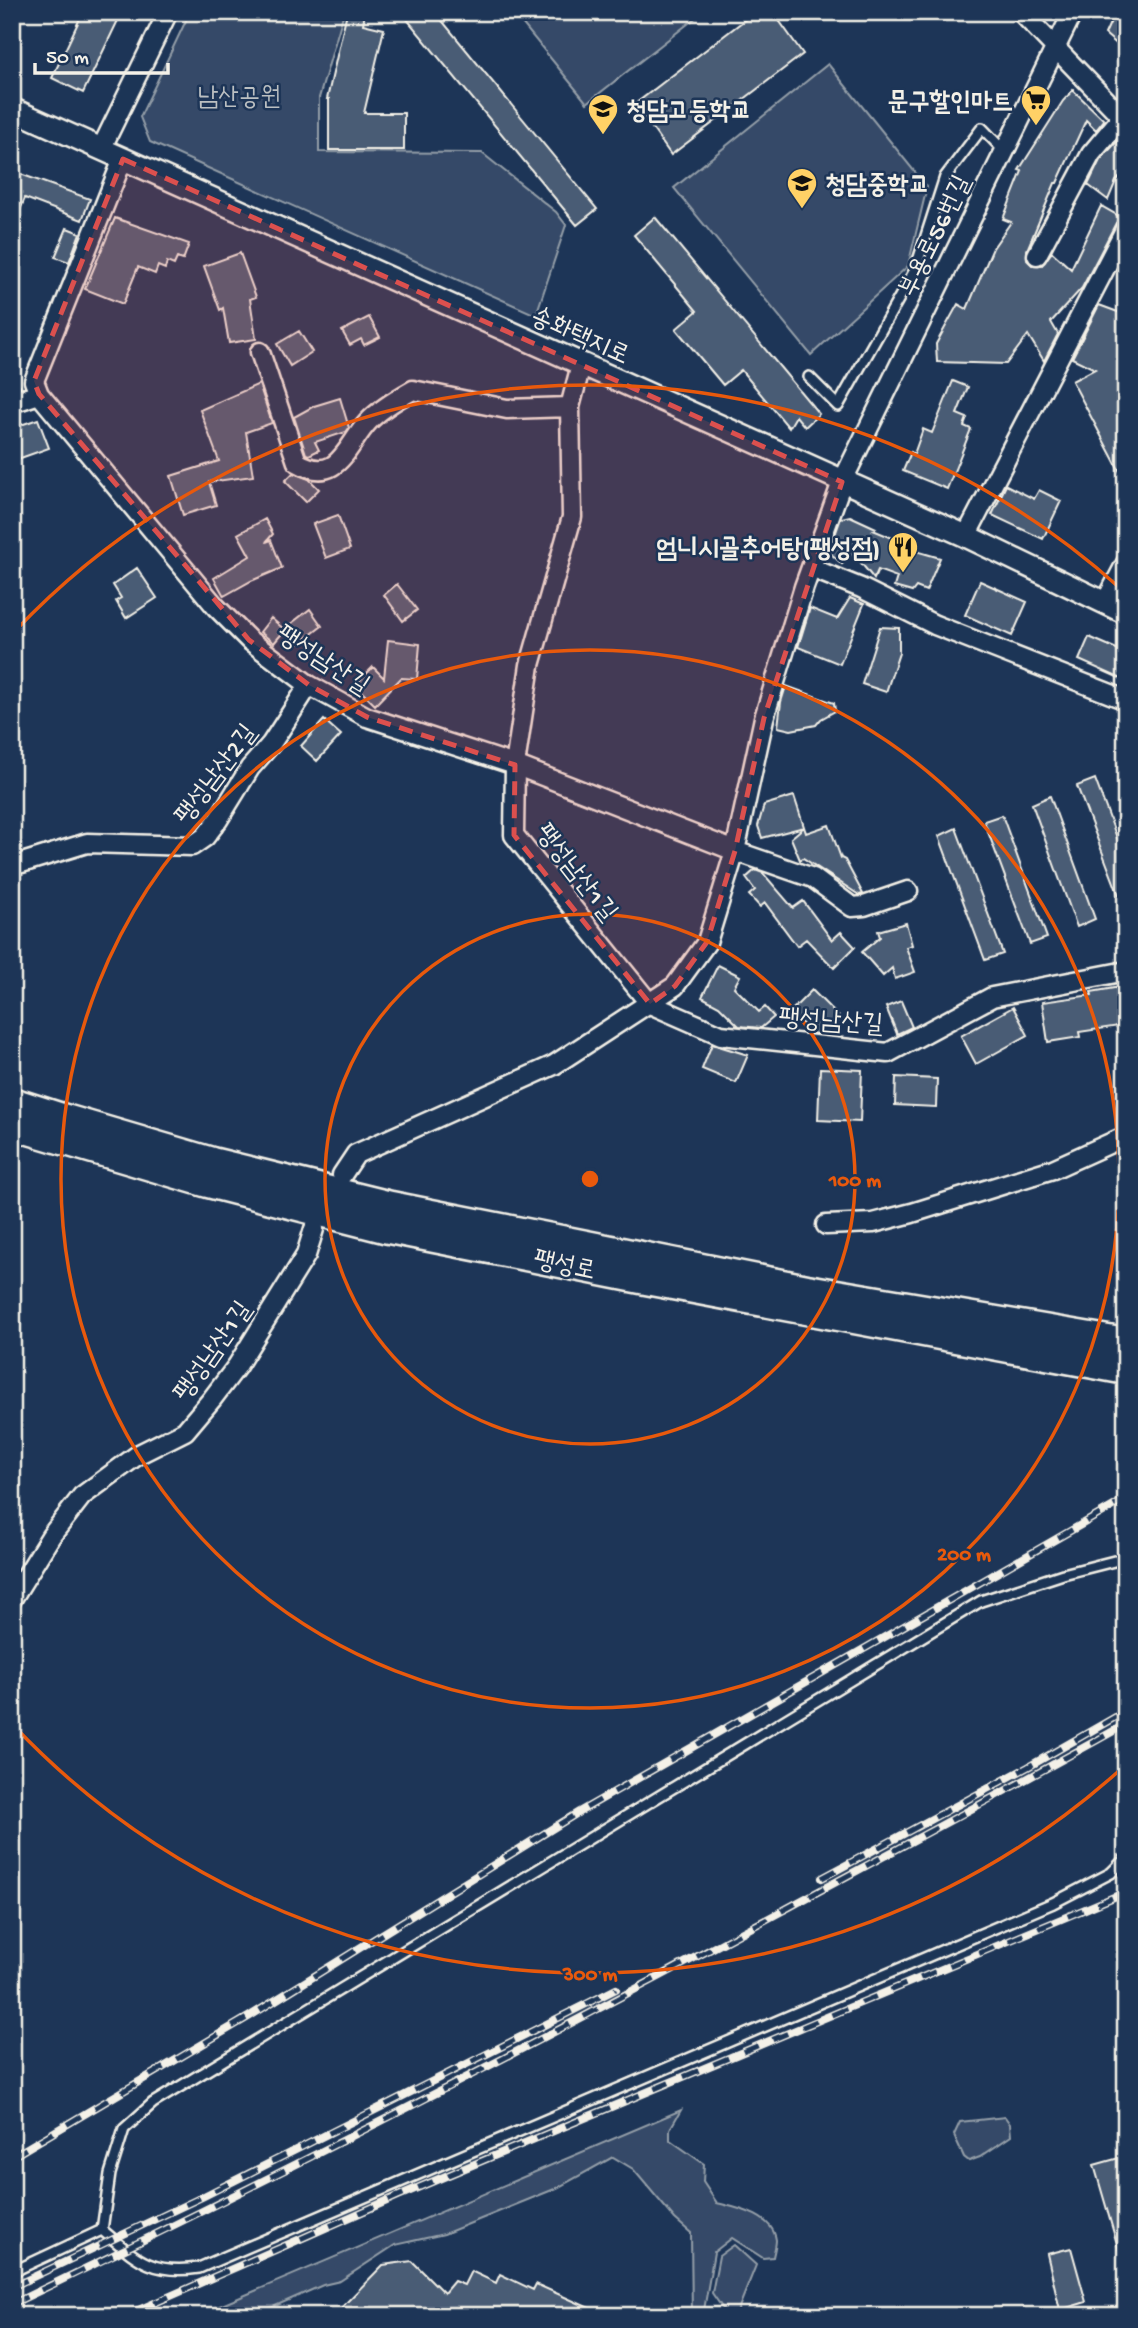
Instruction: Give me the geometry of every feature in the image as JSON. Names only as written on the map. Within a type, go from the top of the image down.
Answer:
[{"type":"main road","name":"팽성로","points":[[12,1102],[212,1162],[391,1206],[807,1289],[1126,1343]]},
{"type":"main road","name":"팽성로","points":[[12,1125],[208,1184],[384,1228],[1126,1370]]},
{"type":"street","points":[[101,149],[169,12]]},
{"type":"street","points":[[1021,12],[1124,119],[1091,154],[1037,255]]},
{"type":"street","name":"부용로56번길","points":[[650,1004],[675,986],[707,942],[736,851],[764,718],[811,568],[842,482],[1073,12]]},
{"type":"street","name":"송화택지로","points":[[12,109],[965,536],[1126,613]]},
{"type":"street","points":[[15,401],[40,394],[34,381],[123,159]]},
{"type":"street","points":[[965,536],[1126,228]]},
{"type":"street","points":[[260,352],[297,461],[308,468],[320,470],[333,466],[341,460],[368,422],[413,390],[507,409],[570,407]]},
{"type":"street","name":"팽성남산1길","points":[[581,365],[570,407],[572,517],[530,665],[515,765],[514,835],[650,1004]]},
{"type":"street","name":"팽성남산길","points":[[40,394],[216,607],[249,640],[309,685],[367,717],[515,765],[813,878],[852,907],[864,906],[908,891]]},
{"type":"street","points":[[1105,603],[1126,562]]},
{"type":"street","points":[[811,568],[861,588],[935,625],[1126,700]]},
{"type":"street","name":"팽성남산2길","points":[[12,866],[87,843],[192,846],[205,837],[218,820],[250,768],[271,744],[309,685]]},
{"type":"street","name":"팽성남산길","points":[[650,1004],[721,1035],[888,1053],[992,997],[1126,971]]},
{"type":"street","points":[[342,1175],[356,1154],[554,1065],[650,1004]]},
{"type":"street","points":[[826,1225],[873,1223],[912,1213],[1053,1169],[1126,1136]]},
{"type":"street","name":"팽성남산1길","points":[[12,1599],[51,1536],[82,1496],[139,1454],[185,1431],[203,1409],[237,1366],[306,1255],[314,1229]]},
{"type":"lane","points":[[809,377],[838,407],[915,270],[945,177],[982,128],[1004,151]]},
{"type":"lane","points":[[102,2230],[110,2174],[124,2129],[153,2103],[981,1601],[1063,1574],[1126,1558]]},
{"type":"lane","points":[[102,2230],[140,2261],[175,2271],[198,2268],[1053,1903],[1111,1873],[1126,1858]]},
{"type":"lane","points":[[12,2272],[102,2230]]},
{"type":"highlighted area","points":[[123,159],[842,482],[764,718],[735,851],[707,942],[675,986],[650,1004],[514,835],[515,765],[367,717],[309,685],[249,640],[39,394],[34,381]]},
{"type":"green space","name":"남산공원","points":[[190,12],[344,12],[319,98],[319,152],[482,153],[556,212],[566,225],[536,315],[150,142],[140,117]]},
{"type":"green space","points":[[513,12],[703,12],[587,103]]},
{"type":"green space","points":[[828,64],[927,187],[908,266],[811,355],[674,188]]},
{"type":"green space","points":[[681,2110],[670,2129],[670,2140],[704,2164],[703,2182],[717,2203],[744,2210],[761,2219],[773,2231],[776,2240],[773,2257],[763,2258],[732,2238],[714,2252],[703,2316],[692,2316],[691,2233],[675,2219],[633,2169],[613,2157],[557,2188],[444,2234],[395,2245],[340,2281],[323,2285],[266,2310],[231,2316],[196,2316]]},
{"type":"green space","points":[[1005,2117],[1010,2124],[1011,2136],[980,2157],[969,2161],[964,2157],[954,2135],[960,2122]]},
{"type":"green space","points":[[734,2245],[756,2265],[736,2315],[728,2316],[712,2293],[719,2256]]},
{"type":"building","points":[[83,12],[122,12],[83,93],[52,78]]},
{"type":"building","points":[[347,12],[365,12],[363,24],[384,29],[364,113],[404,113],[404,150],[329,150],[327,99]]},
{"type":"building","points":[[401,12],[435,12],[597,209],[577,225]]},
{"type":"building","points":[[755,12],[773,12],[803,54],[671,155],[635,104]]},
{"type":"building","points":[[1115,12],[1126,12],[1126,52],[1105,34]]},
{"type":"building","points":[[1073,90],[1104,120],[1096,130],[1086,120],[1055,183],[1027,250],[1027,260],[1032,265],[1042,265],[1052,252],[1071,269],[1101,206],[1122,218],[1116,223],[1082,288],[1051,322],[1058,334],[1044,361],[1028,335],[1006,364],[937,362],[936,344],[958,304],[967,309],[993,248],[1011,222],[1003,219],[1022,171],[1019,170],[1063,101]]},
{"type":"building","points":[[1126,132],[1126,171],[1116,181],[1108,200],[1088,185],[1100,160]]},
{"type":"building","points":[[12,171],[90,199],[82,220],[25,198],[12,229]]},
{"type":"building","points":[[655,217],[819,414],[805,427],[796,416],[789,428],[741,370],[723,385],[676,329],[697,311],[634,235]]},
{"type":"building","points":[[115,218],[189,244],[183,260],[177,258],[174,265],[167,262],[165,269],[158,266],[155,274],[138,267],[123,304],[85,289]]},
{"type":"building","points":[[67,228],[80,233],[69,262],[55,257]]},
{"type":"building","points":[[240,253],[256,297],[250,299],[256,339],[229,343],[223,308],[220,310],[204,266]]},
{"type":"building","points":[[1099,305],[1126,315],[1126,341],[1119,357],[1126,370],[1126,483],[1072,381],[1095,369],[1072,358]]},
{"type":"building","points":[[369,317],[380,337],[364,345],[361,339],[350,345],[342,331]]},
{"type":"building","points":[[299,331],[312,352],[290,366],[277,344]]},
{"type":"building","points":[[953,381],[968,387],[957,414],[967,418],[964,426],[971,429],[947,489],[903,471],[911,452],[914,454],[923,429],[932,433]]},
{"type":"building","points":[[259,384],[272,423],[246,432],[253,476],[209,482],[216,505],[183,515],[171,476],[219,461],[200,410]]},
{"type":"building","points":[[340,398],[349,428],[346,432],[315,442],[319,450],[306,454],[294,417],[314,406]]},
{"type":"building","points":[[38,419],[49,448],[12,461],[12,428]]},
{"type":"building","points":[[293,473],[309,479],[319,489],[306,502],[285,481]]},
{"type":"building","points":[[1006,485],[1034,499],[1039,490],[1061,501],[1043,539],[992,515]]},
{"type":"building","points":[[338,515],[350,549],[326,558],[313,524]]},
{"type":"building","points":[[850,516],[876,528],[873,530],[912,546],[909,549],[940,558],[926,591],[916,587],[912,592],[894,587],[897,577],[878,570],[874,579],[853,553],[842,564],[829,552],[841,518]]},
{"type":"building","points":[[265,519],[273,534],[266,542],[271,540],[282,568],[224,596],[214,578],[250,556],[238,534]]},
{"type":"building","points":[[137,568],[157,598],[126,618],[116,601],[121,598],[113,585]]},
{"type":"building","points":[[980,581],[1027,602],[1012,636],[965,615]]},
{"type":"building","points":[[397,584],[417,610],[403,621],[384,595]]},
{"type":"building","points":[[850,598],[864,604],[840,664],[798,647],[810,608],[837,619]]},
{"type":"building","points":[[310,609],[322,626],[300,643],[288,626]]},
{"type":"building","points":[[271,618],[285,630],[274,643],[260,632]]},
{"type":"building","points":[[880,627],[899,628],[899,653],[886,692],[862,684]]},
{"type":"building","points":[[1089,637],[1126,653],[1126,681],[1079,660]]},
{"type":"building","points":[[388,640],[420,644],[417,679],[401,678],[375,705],[355,685],[373,667],[384,678]]},
{"type":"building","points":[[786,686],[834,703],[835,711],[816,725],[791,730],[778,727]]},
{"type":"building","points":[[324,720],[341,735],[317,761],[301,746]]},
{"type":"building","points":[[1095,779],[1126,862],[1126,914],[1077,786]]},
{"type":"building","points":[[794,796],[806,833],[829,825],[841,858],[845,860],[863,894],[859,895],[803,858],[800,860],[791,838],[804,827],[762,838],[758,826],[764,805]]},
{"type":"building","points":[[1050,796],[1095,919],[1077,927],[1032,804]]},
{"type":"building","points":[[1002,815],[1047,938],[1030,944],[984,821]]},
{"type":"building","points":[[956,828],[1003,954],[985,960],[939,836]]},
{"type":"building","points":[[755,870],[763,873],[793,908],[803,901],[832,940],[841,932],[855,947],[834,968],[806,939],[797,946],[765,903],[760,907],[749,895],[755,890],[746,878]]},
{"type":"building","points":[[906,923],[912,945],[906,947],[915,972],[895,979],[892,968],[883,976],[862,952],[880,937],[878,931]]},
{"type":"building","points":[[718,965],[740,976],[734,987],[759,1012],[765,1007],[774,1017],[761,1028],[739,1026],[719,1006],[702,997]]},
{"type":"building","points":[[1126,986],[1126,1025],[1079,1032],[1080,1037],[1048,1042],[1042,1002],[1092,995],[1091,992]]},
{"type":"building","points":[[812,990],[840,1018],[823,1035],[811,1033],[790,1012]]},
{"type":"building","points":[[901,1001],[912,1027],[897,1034],[886,1007]]},
{"type":"building","points":[[1013,1007],[1028,1035],[976,1064],[961,1036]]},
{"type":"building","points":[[712,1044],[748,1055],[736,1083],[702,1069]]},
{"type":"building","points":[[820,1068],[862,1070],[860,1122],[818,1120]]},
{"type":"building","points":[[896,1077],[937,1079],[936,1107],[895,1105]]},
{"type":"building","points":[[1126,2156],[1126,2260],[1122,2261],[1094,2165]]},
{"type":"building","points":[[1071,2248],[1086,2302],[1060,2310],[1047,2254]]},
{"type":"building","points":[[412,2261],[444,2293],[454,2281],[464,2285],[471,2271],[496,2283],[500,2274],[533,2290],[536,2284],[607,2316],[351,2316],[342,2307],[383,2265]]},
{"type":"railway","points":[[12,2157],[250,2016],[579,1812],[1126,1499]]},
{"type":"railway","points":[[822,1878],[1126,1711]]},
{"type":"railway","points":[[12,2304],[495,2063],[1126,1724]]},
{"type":"railway","points":[[125,2316],[398,2196],[1126,1892]]},
{"type":"railway","points":[[12,2287],[202,2197],[616,1989]]},
{"type":"place","name":"문구할인마트","points":[[1036,127]]},
{"type":"place","name":"청담고등학교","points":[[603,136]]},
{"type":"place","name":"청담중학교","points":[[802,210]]},
{"type":"place","name":"엄니시골추어탕(팽성점)","points":[[903,574]]}]
